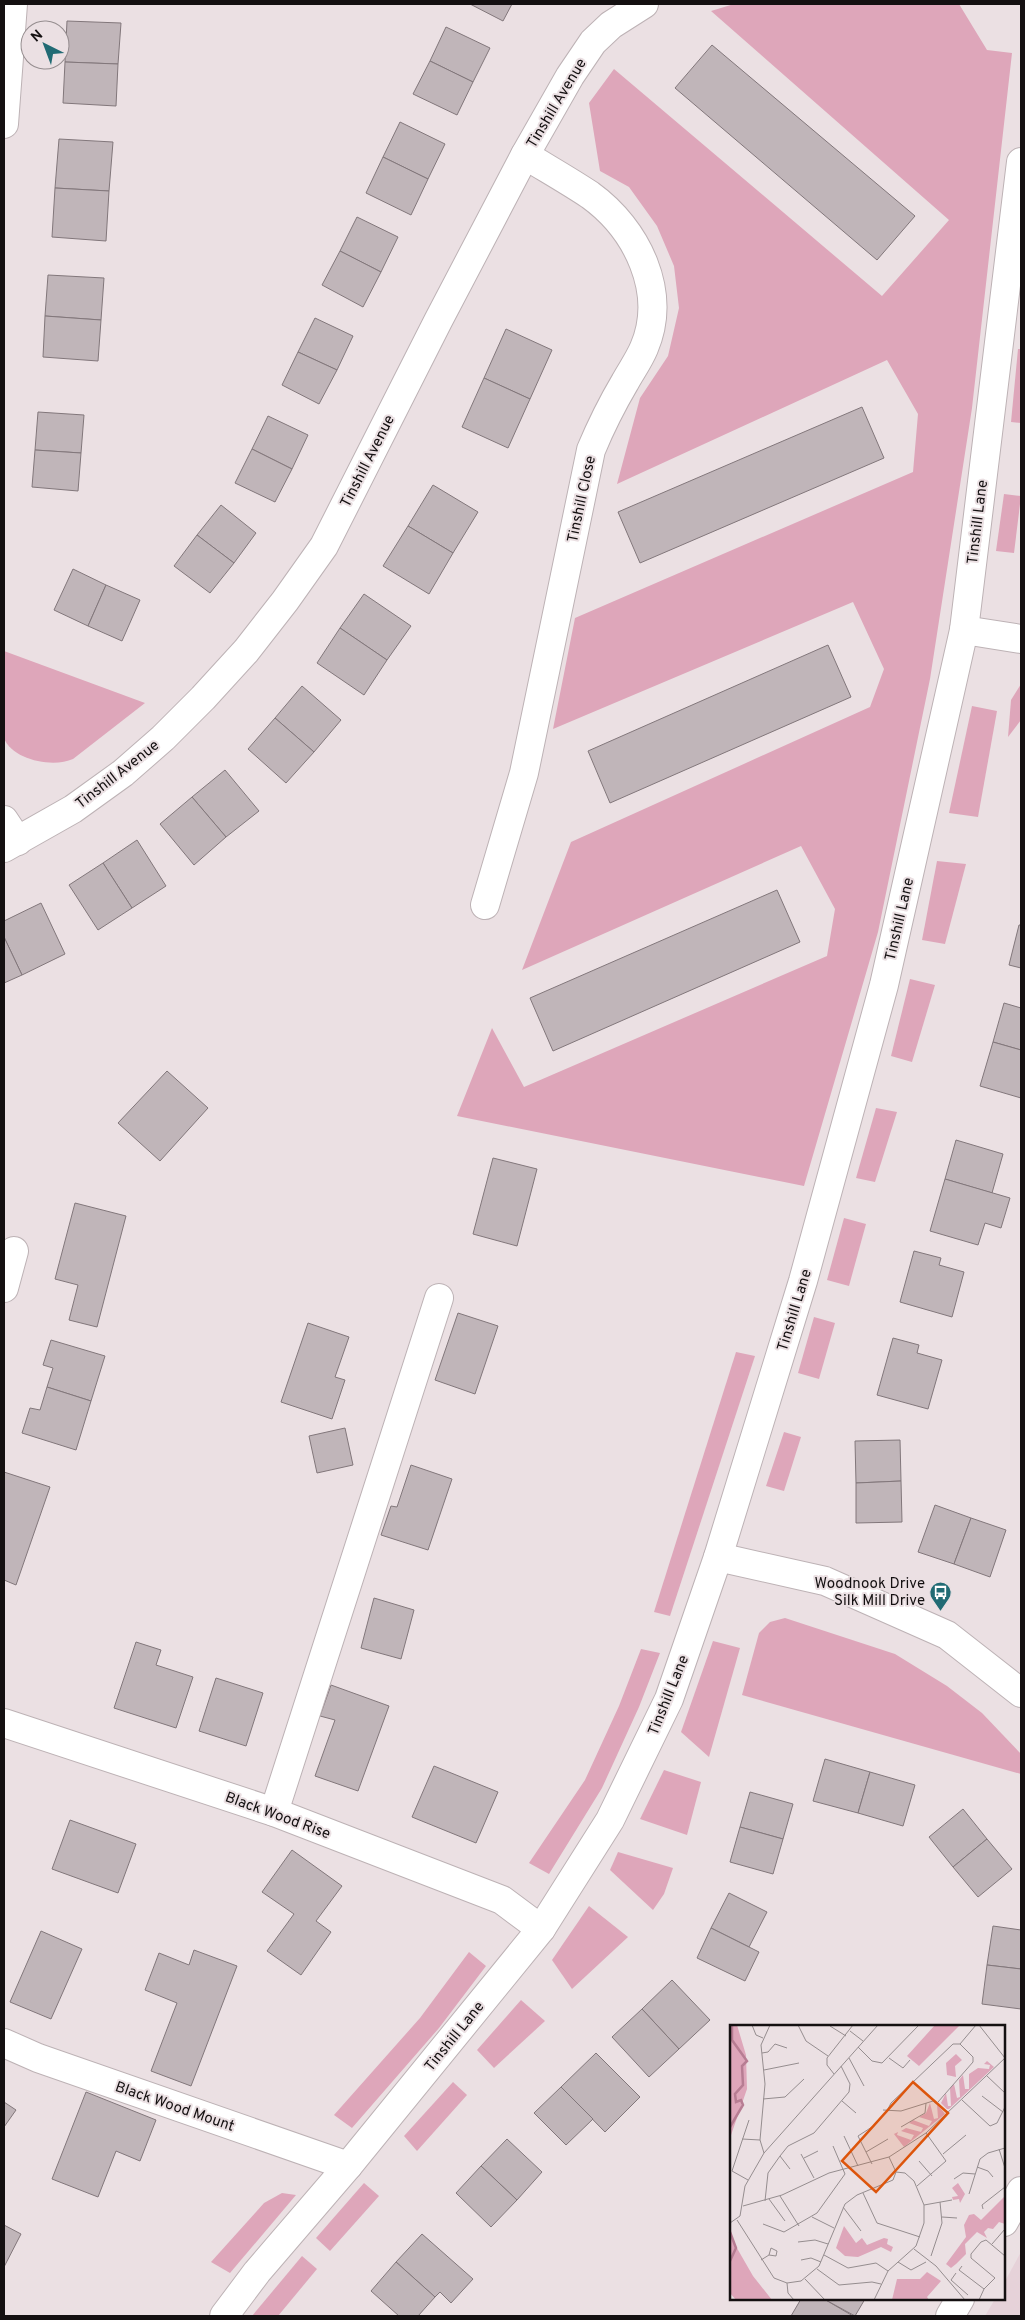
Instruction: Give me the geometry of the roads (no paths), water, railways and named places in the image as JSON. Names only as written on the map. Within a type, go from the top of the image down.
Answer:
[{"type":"street","points":[[4,124],[13,4]]},
{"type":"street","name":"Tinshill Avenue","points":[[8,836],[73,809],[123,773],[163,738],[234,664],[285,601],[324,546],[438,321],[525,155],[570,76],[593,42],[611,25],[644,4]]},
{"type":"street","name":"Tinshill Close","points":[[485,905],[524,772],[591,450],[606,417],[644,349],[654,320],[652,284],[639,252],[618,220],[591,196],[525,155]]},
{"type":"street","name":"Tinshill Lane","points":[[224,2316],[258,2272],[348,2166],[541,1929],[610,1820],[669,1699],[718,1557],[803,1281],[884,985],[964,630],[1021,162]]},
{"type":"street","points":[[964,630],[1021,639]]},
{"type":"street","points":[[4,1288],[14,1251]]},
{"type":"street","points":[[274,1812],[439,1298]]},
{"type":"street","points":[[718,1557],[825,1581],[947,1635],[1021,1693]]},
{"type":"street","name":"Black Wood Rise","points":[[4,1723],[274,1812],[502,1900],[541,1929]]},
{"type":"street","name":"Black Wood Mount","points":[[4,2043],[38,2058],[348,2166]]},
{"type":"street","points":[[1005,2220],[1021,2191]]},
{"type":"street","points":[[950,2316],[959,2300]]},
{"type":"place","name":"Woodnook Drive Silk Mill Drive","points":[[941,1611]]}]
